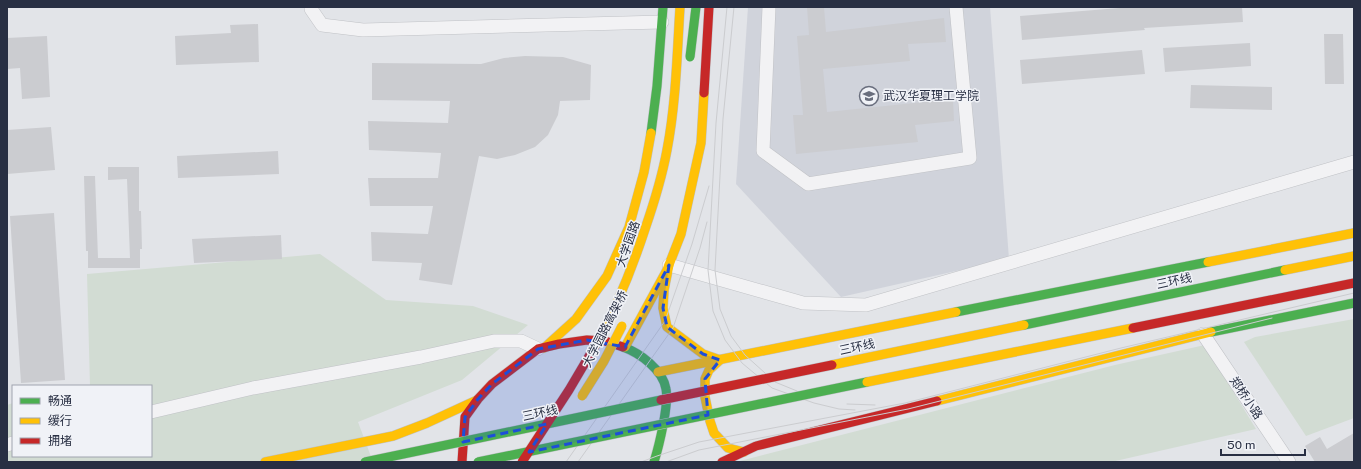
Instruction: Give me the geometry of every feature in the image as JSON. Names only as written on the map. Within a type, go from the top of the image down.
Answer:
[{"type":"main road","points":[[462,462],[465,416],[492,384],[541,348],[576,319],[607,276],[629,227],[644,172],[652,125],[657,86],[663,7]]},
{"type":"main road","name":"大学园路","points":[[522,462],[562,401],[613,314],[630,273],[653,207],[663,168],[673,101],[680,7]]},
{"type":"main road","points":[[690,65],[696,7]]},
{"type":"main road","points":[[625,347],[654,296],[669,265],[680,234],[701,143],[709,7]]},
{"type":"main road","points":[[658,372],[1354,233]]},
{"type":"main road","name":"三环线","points":[[365,462],[1354,256]]},
{"type":"main road","points":[[669,265],[664,290],[663,308],[667,327],[702,354],[720,360]]},
{"type":"main road","points":[[478,462],[1354,283]]},
{"type":"main road","points":[[722,462],[756,446],[1203,334],[1354,303]]},
{"type":"main road","name":"大学园路高架桥","points":[[543,456],[604,361],[624,320]]},
{"type":"main road","points":[[541,348],[587,340],[605,341],[625,347],[644,358],[658,372],[666,389],[665,410],[659,448],[654,462]]},
{"type":"main road","points":[[720,360],[710,370],[705,379],[705,397],[710,421],[714,433],[728,448],[744,452]]},
{"type":"main road","points":[[265,462],[393,436],[427,423],[478,399]]},
{"type":"street","points":[[311,7],[322,25],[362,30],[662,22]]},
{"type":"street","points":[[769,7],[763,151],[808,184],[970,158],[956,7]]},
{"type":"street","points":[[669,265],[803,303],[866,305],[1354,162]]},
{"type":"street","name":"郑桥小路","points":[[1203,334],[1289,462]]},
{"type":"street","points":[[152,412],[253,388],[421,357],[494,341],[521,341],[541,348]]},
{"type":"highlighted area","points":[[669,265],[663,308],[667,327],[703,354],[720,360],[705,379],[708,415],[529,452],[547,424],[463,442],[465,417],[478,399],[492,384],[538,349],[587,340],[625,347]]},
{"type":"shaded area","name":"武汉华夏理工学院","points":[[748,7],[990,7],[1009,259],[841,297],[736,184]]},
{"type":"shaded area","points":[[320,254],[386,300],[473,306],[528,325],[462,380],[358,422],[373,462],[7,462],[7,405],[12,403],[12,457],[152,457],[152,385],[90,385],[87,274]]},
{"type":"shaded area","points":[[1354,319],[1354,418],[1306,436],[1244,342],[1255,337]]},
{"type":"shaded area","points":[[1205,345],[1256,429],[1111,462],[736,462],[1115,365]]},
{"type":"building","points":[[807,7],[824,7],[826,32],[944,18],[946,42],[908,44],[910,61],[823,69],[827,112],[953,99],[954,121],[915,125],[918,142],[796,154],[793,115],[803,115],[797,36],[809,35]]},
{"type":"building","points":[[1132,7],[1242,7],[1243,22],[1144,28],[1145,30],[1022,40],[1020,16]]},
{"type":"building","points":[[258,24],[259,62],[176,65],[175,36],[231,33],[230,25]]},
{"type":"building","points":[[1324,34],[1343,34],[1344,84],[1325,84]]},
{"type":"building","points":[[47,36],[50,97],[22,99],[20,68],[7,69],[7,38]]},
{"type":"building","points":[[1250,43],[1251,66],[1165,72],[1163,48]]},
{"type":"building","points":[[1142,50],[1145,74],[1022,84],[1020,60]]},
{"type":"building","points":[[525,56],[563,57],[591,65],[590,100],[560,101],[558,115],[548,135],[535,147],[515,155],[497,159],[479,156],[452,285],[419,280],[422,263],[372,261],[371,232],[428,234],[433,206],[370,206],[368,178],[438,178],[441,153],[369,150],[368,121],[448,123],[450,101],[372,100],[372,63],[481,64],[504,58]]},
{"type":"building","points":[[1191,85],[1272,87],[1272,110],[1190,108]]},
{"type":"building","points":[[51,127],[55,170],[7,174],[7,130]]},
{"type":"building","points":[[278,151],[279,174],[178,178],[177,156]]},
{"type":"building","points":[[108,167],[139,167],[139,211],[141,211],[142,249],[140,249],[140,268],[88,268],[88,251],[86,251],[84,176],[95,176],[98,258],[130,258],[127,179],[108,180]]},
{"type":"building","points":[[54,213],[65,380],[21,383],[10,216]]},
{"type":"building","points":[[281,235],[282,259],[194,263],[192,239]]},
{"type":"building","points":[[1354,433],[1354,462],[1315,462],[1305,446],[1320,437],[1327,449]]},
{"type":"tram line","points":[[727,7],[716,123],[708,270],[713,311],[725,340],[742,363],[772,388],[814,403],[839,409],[855,410]]},
{"type":"tram line","points":[[734,7],[723,119],[715,270],[720,309],[731,336],[745,355],[775,382],[797,391]]},
{"type":"tram line","points":[[566,462],[665,321],[692,244],[709,186]]},
{"type":"tram line","points":[[578,462],[673,328],[700,248],[707,222]]},
{"type":"tram line","points":[[641,462],[699,442],[905,403],[1121,348],[1354,293]]},
{"type":"tram line","points":[[666,462],[699,450],[908,409],[1272,318]]},
{"type":"tram line","points":[[847,404],[875,405]]},
{"type":"traffic: fast","points":[[651,133],[657,86],[663,7]]},
{"type":"traffic: fast","points":[[690,57],[696,7]]},
{"type":"traffic: fast","points":[[956,312],[1208,262]]},
{"type":"traffic: fast","points":[[1024,325],[1285,270]]},
{"type":"traffic: fast","points":[[1211,332],[1354,303]]},
{"type":"traffic: fast","points":[[623,347],[636,353],[650,363],[660,375],[666,389],[667,396],[665,415],[654,462]]},
{"type":"traffic: fast","points":[[478,462],[867,382]]},
{"type":"traffic: fast","points":[[365,462],[661,400]]},
{"type":"traffic: slow","points":[[595,346],[617,303],[629,275],[658,190],[670,132],[676,79],[680,7]]},
{"type":"traffic: slow","points":[[625,347],[667,270],[681,234],[701,143],[704,93]]},
{"type":"traffic: slow","points":[[544,348],[576,319],[607,276],[629,227],[644,172],[651,133]]},
{"type":"traffic: slow","points":[[1208,262],[1354,233]]},
{"type":"traffic: slow","points":[[1285,270],[1354,256]]},
{"type":"traffic: slow","points":[[669,265],[664,290],[663,308],[667,327],[703,354],[720,360],[709,370],[705,379],[705,397],[710,421],[714,433],[728,448],[744,452]]},
{"type":"traffic: slow","points":[[658,372],[956,312]]},
{"type":"traffic: slow","points":[[832,365],[1024,325]]},
{"type":"traffic: slow","points":[[582,396],[604,361],[622,326]]},
{"type":"traffic: slow","points":[[867,382],[1133,328]]},
{"type":"traffic: slow","points":[[937,401],[1211,332]]},
{"type":"traffic: slow","points":[[265,462],[393,436],[427,423],[477,400]]},
{"type":"traffic: jam","points":[[704,93],[709,7]]},
{"type":"traffic: jam","points":[[1133,328],[1354,283]]},
{"type":"traffic: jam","points":[[462,462],[465,417],[478,399],[492,384],[538,349],[587,340],[605,341],[623,347]]},
{"type":"traffic: jam","points":[[522,462],[569,390],[595,346]]},
{"type":"traffic: jam","points":[[661,400],[832,365]]},
{"type":"traffic: jam","points":[[722,462],[756,446],[937,401]]},
{"type":"place","name":"武汉华夏理工学院","points":[[869,96]]}]
